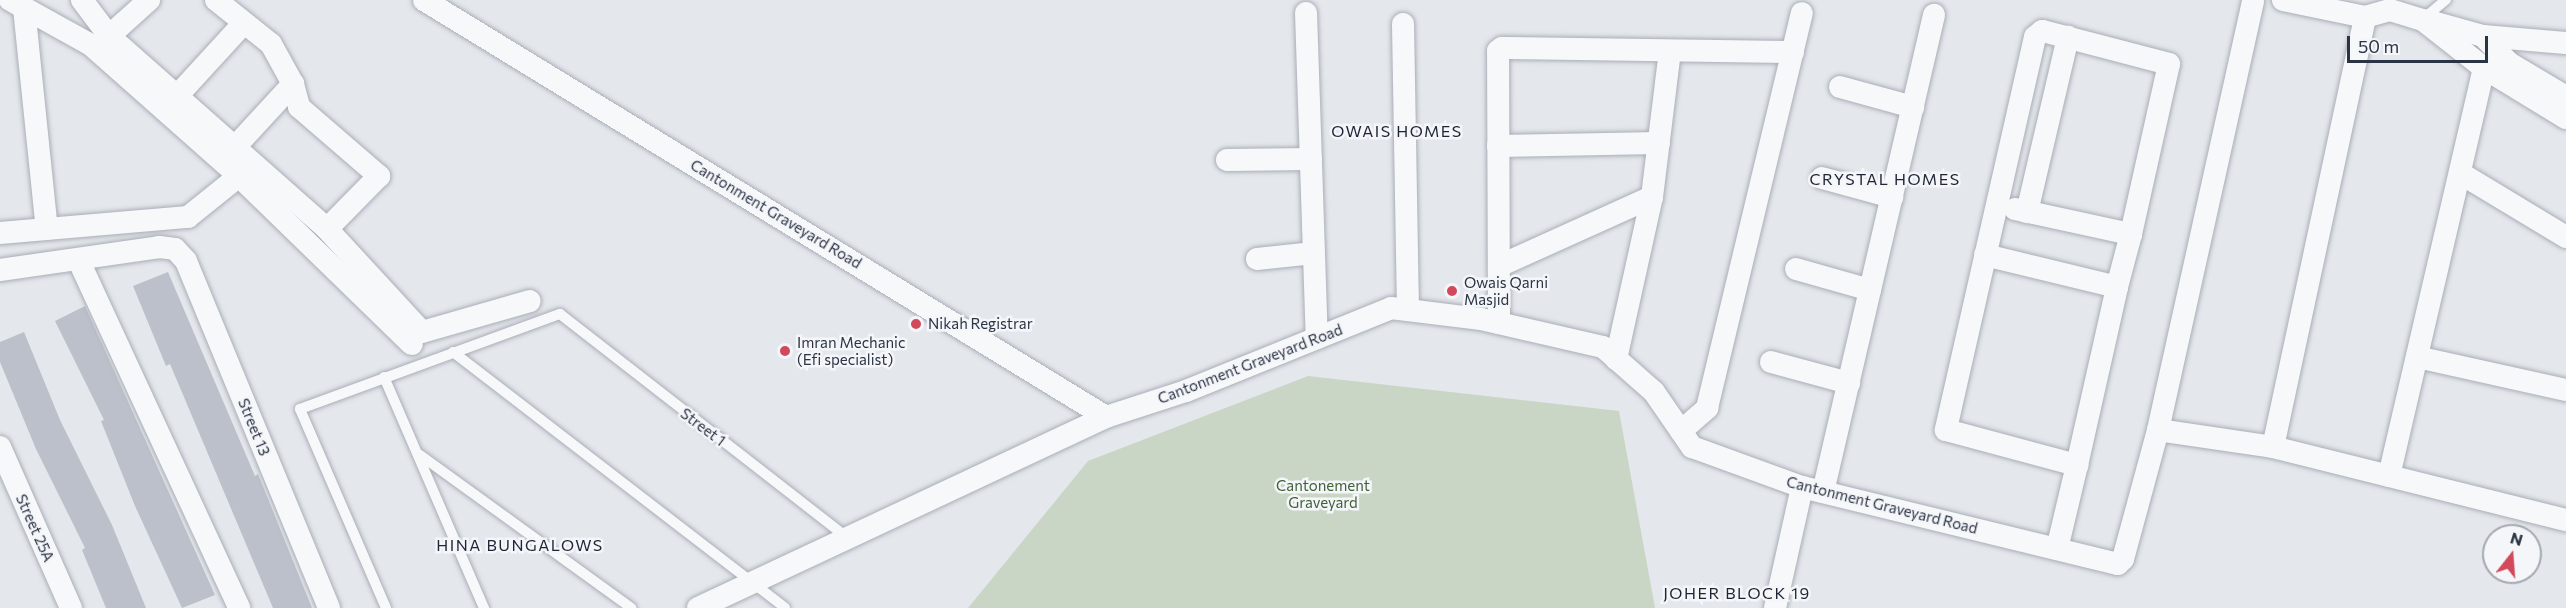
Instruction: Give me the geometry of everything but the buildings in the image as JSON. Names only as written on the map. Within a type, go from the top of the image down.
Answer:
[{"type":"street","points":[[82,0],[108,36],[327,229],[422,333],[530,301]]},
{"type":"street","points":[[108,36],[149,0]]},
{"type":"street","points":[[216,0],[272,44],[293,84],[299,107],[379,176],[327,229]]},
{"type":"street","name":"Cantonment Graveyard Road","points":[[424,0],[1106,417],[1186,391],[1391,308],[1499,323],[1603,347],[1654,392],[1692,447],[1813,490],[2118,564],[2123,559],[2158,430]]},
{"type":"street","points":[[2253,0],[2158,430],[2273,447],[2566,520]]},
{"type":"street","points":[[2283,0],[2365,17],[2390,10],[2483,36],[2566,43]]},
{"type":"street","points":[[17,4],[92,45],[239,176],[412,344]]},
{"type":"street","points":[[17,4],[47,229]]},
{"type":"street","points":[[1306,13],[1317,338]]},
{"type":"street","points":[[1681,432],[1707,408],[1802,13]]},
{"type":"street","points":[[1775,608],[1849,383],[1934,15]]},
{"type":"street","points":[[2273,447],[2365,17]]},
{"type":"street","points":[[2423,20],[2484,68],[2566,118]]},
{"type":"street","points":[[177,96],[244,22]]},
{"type":"street","points":[[1402,24],[1408,310]]},
{"type":"street","points":[[2057,549],[2077,465],[2118,287],[2131,234],[2169,64],[2068,37],[2036,33],[1946,430],[2077,465]]},
{"type":"street","points":[[2483,36],[2509,63],[2566,97]]},
{"type":"street","points":[[2027,212],[2068,37]]},
{"type":"street","points":[[1499,323],[1496,56],[1502,48],[1793,52]]},
{"type":"street","points":[[1616,358],[1652,197],[1670,51]]},
{"type":"street","points":[[2389,476],[2484,68]]},
{"type":"street","points":[[234,147],[293,84]]},
{"type":"street","points":[[1840,87],[1913,107]]},
{"type":"street","points":[[1498,146],[1659,143]]},
{"type":"street","points":[[1227,160],[1311,159]]},
{"type":"street","points":[[2460,173],[2566,237]]},
{"type":"street","points":[[0,233],[188,217],[239,176]]},
{"type":"street","points":[[1822,178],[1892,197]]},
{"type":"street","points":[[1498,266],[1652,197]]},
{"type":"street","points":[[1996,205],[2131,234]]},
{"type":"street","name":"Street 13","points":[[79,261],[159,247],[175,249],[186,261],[328,608]]},
{"type":"street","points":[[1257,259],[1314,253]]},
{"type":"street","points":[[1985,255],[2118,287]]},
{"type":"street","points":[[0,270],[79,261],[239,608]]},
{"type":"street","points":[[1796,269],[1870,290]]},
{"type":"street","points":[[2417,357],[2566,390]]},
{"type":"street","points":[[1771,362],[1849,383]]},
{"type":"street","points":[[698,608],[1106,417]]},
{"type":"street","name":"Street 25A","points":[[0,447],[71,608]]},
{"type":"lane","points":[[2423,20],[2446,0]]},
{"type":"lane","name":"Street 1","points":[[453,352],[560,314],[849,538]]},
{"type":"lane","points":[[386,608],[300,409],[453,352],[785,608]]},
{"type":"lane","points":[[384,377],[420,454],[484,608]]},
{"type":"lane","points":[[420,454],[631,608]]},
{"type":"green space","name":"Cantonement Graveyard","points":[[1308,376],[1619,411],[1655,608],[968,608],[1088,461]]},
{"type":"place","name":"Owais Qarni Masjid","points":[[1452,291]]},
{"type":"place","name":"Nikah Registrar","points":[[916,324]]},
{"type":"place","name":"Imran Mechanic (Efi specialist)","points":[[785,351]]},
{"type":"district","name":"OWAIS HOMES","points":[[1397,131]]},
{"type":"district","name":"CRYSTAL HOMES","points":[[1885,179]]},
{"type":"district","name":"HINA BUNGALOWS","points":[[520,545]]},
{"type":"district","name":"JOHER BLOCK 19","points":[[1737,593]]}]
